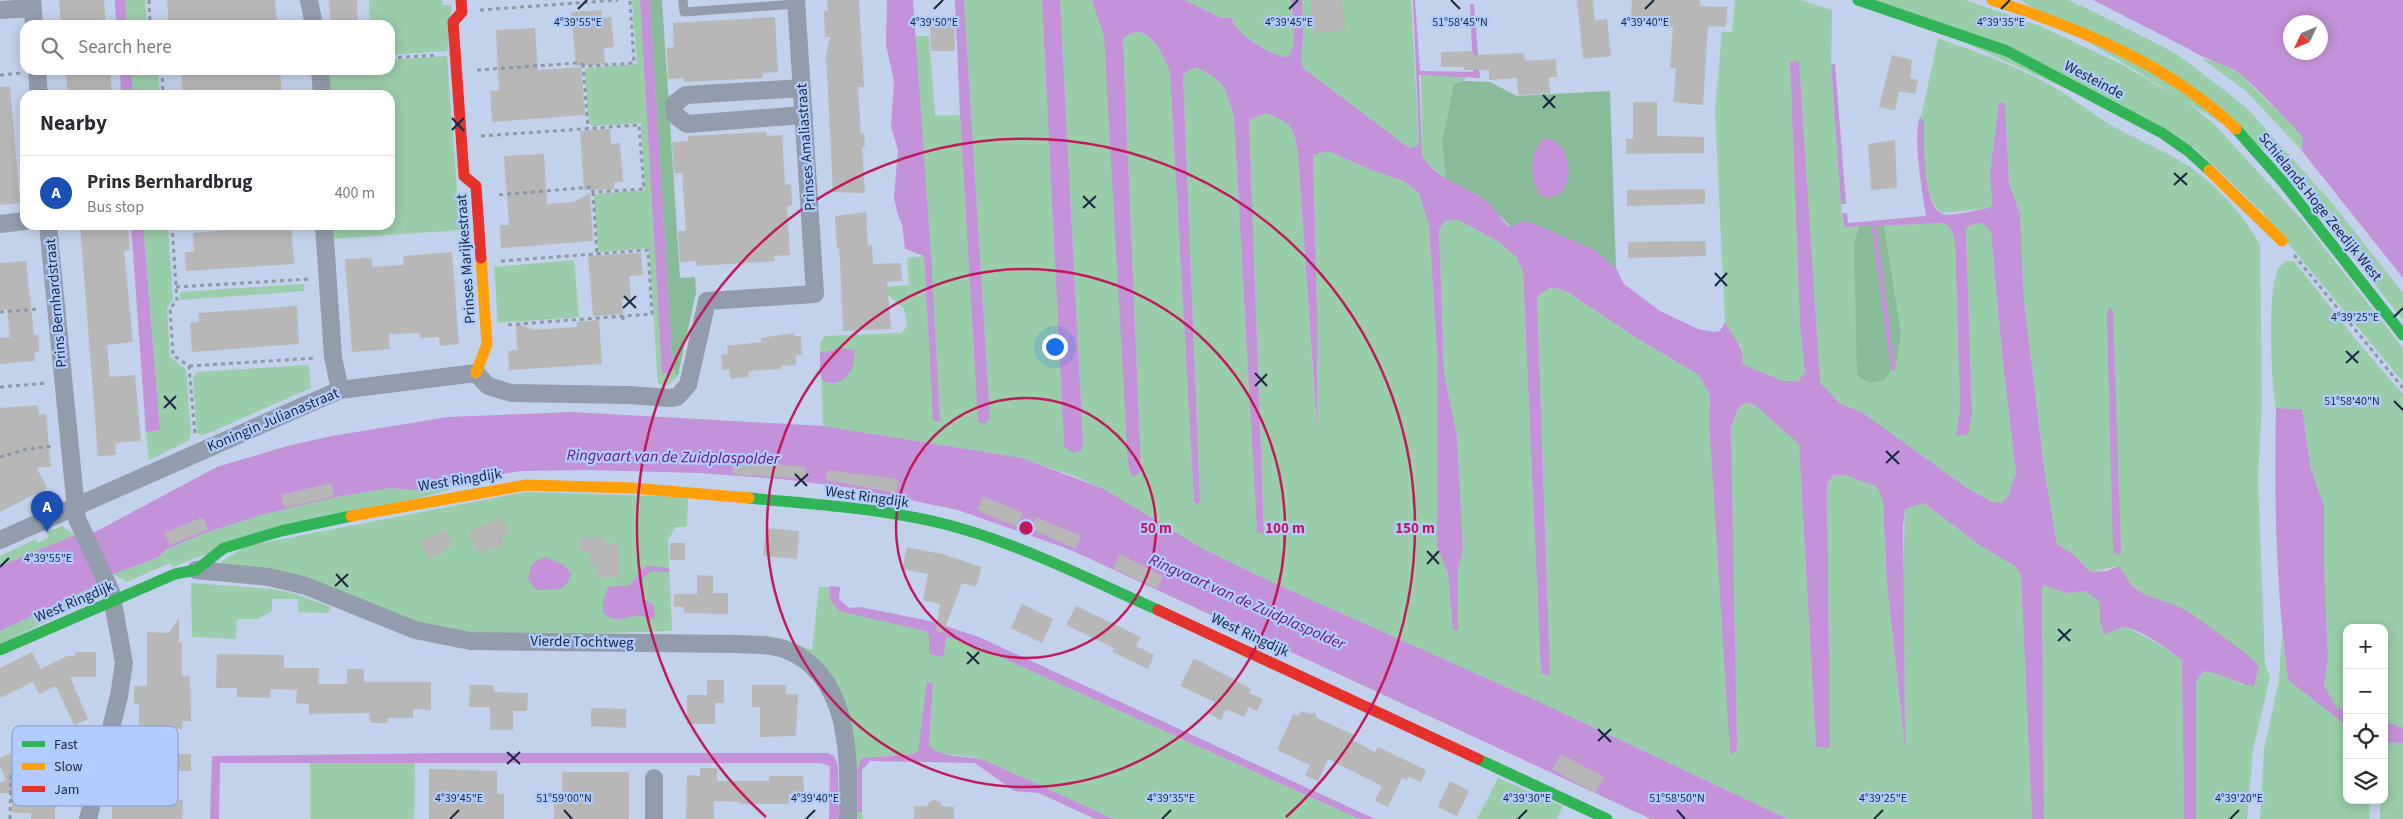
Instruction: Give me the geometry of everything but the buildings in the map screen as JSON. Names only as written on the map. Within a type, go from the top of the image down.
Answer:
[{"type":"street","points":[[309,0],[313,20]]},
{"type":"street","name":"Westeinde","points":[[1858,0],[2007,51],[2162,133],[2188,151],[2232,190],[2282,242]]},
{"type":"street","name":"Schielands Hoge Zeedijk West","points":[[1992,0],[2066,26],[2109,46],[2149,67],[2221,115],[2263,156],[2403,334]]},
{"type":"street","name":"Prinses Amaliastraat","points":[[476,374],[488,386],[512,393],[629,395],[670,398],[684,392],[688,385],[707,301],[815,294],[796,2]]},
{"type":"street","name":"Prinses Marijkestraat","points":[[462,6],[453,22],[461,138],[464,176],[476,186],[487,344],[476,374]]},
{"type":"street","points":[[0,10],[33,11]]},
{"type":"street","points":[[37,75],[39,90]]},
{"type":"street","points":[[320,75],[322,90]]},
{"type":"street","points":[[802,88],[686,95],[674,104],[676,115],[687,124],[804,115]]},
{"type":"street","points":[[0,224],[20,222]]},
{"type":"street","name":"Prins Bernhardstraat","points":[[48,230],[76,513],[112,597],[124,663],[112,726]]},
{"type":"street","points":[[324,230],[333,357],[340,390]]},
{"type":"street","name":"Koningin Julianastraat","points":[[0,540],[76,513],[197,453],[340,390],[476,374]]},
{"type":"street","name":"West Ringdijk","points":[[0,650],[112,597],[175,574],[196,570],[224,548],[281,531],[386,508],[526,485],[671,492],[895,514],[966,530],[1042,558],[1281,666],[1607,819]]},
{"type":"street","name":"Vierde Tochtweg","points":[[196,570],[269,577],[296,584],[415,630],[470,641],[738,644],[782,648],[804,659],[815,669],[832,693],[844,735],[848,761],[848,819]]},
{"type":"street","points":[[654,778],[654,819]]},
{"type":"street","name":"Prins Bernhardstraat","points":[[88,819],[91,806]]},
{"type":"lane","points":[[684,0],[684,12],[728,4],[796,2]]},
{"type":"path","points":[[149,0],[150,20]]},
{"type":"path","points":[[462,6],[618,0]]},
{"type":"path","points":[[457,71],[634,63],[630,0]]},
{"type":"path","points":[[395,58],[455,53]]},
{"type":"path","points":[[583,64],[588,128]]},
{"type":"path","points":[[162,75],[163,90]]},
{"type":"path","points":[[461,138],[640,125],[644,189],[593,192]]},
{"type":"path","points":[[477,196],[592,187],[597,254]]},
{"type":"path","points":[[172,230],[177,302],[170,308],[173,355],[190,366],[333,357]]},
{"type":"path","points":[[2282,242],[2403,388]]},
{"type":"path","points":[[481,262],[648,250],[652,314],[486,326]]},
{"type":"path","points":[[176,287],[328,278]]},
{"type":"path","points":[[0,312],[55,308]]},
{"type":"path","points":[[623,316],[623,324]]},
{"type":"path","points":[[190,366],[197,453]]},
{"type":"path","name":"Prins Bernhardstraat","points":[[0,387],[63,382]]},
{"type":"path","points":[[0,457],[27,449],[69,444]]},
{"type":"path","points":[[10,819],[12,773]]},
{"type":"green space","points":[[125,0],[145,0],[147,20],[127,20]]},
{"type":"green space","points":[[369,0],[442,0],[443,5],[452,5],[447,51],[395,55],[395,20],[370,20]]},
{"type":"green space","points":[[632,0],[640,0],[662,373],[670,373],[673,369],[678,376],[668,385],[658,384],[649,248],[601,252],[598,249],[594,196],[596,194],[645,190],[641,123],[592,126],[589,123],[585,70],[587,68],[637,64]]},
{"type":"green space","points":[[650,0],[662,0],[680,278],[695,277],[696,292],[678,376],[673,369]]},
{"type":"green space","points":[[964,0],[1042,0],[1064,446],[1083,442],[1060,0],[1092,0],[1116,47],[1136,476],[1141,470],[1123,39],[1131,33],[1139,32],[1146,35],[1159,48],[1170,73],[1194,502],[1198,505],[1200,500],[1183,74],[1194,66],[1212,76],[1223,86],[1234,118],[1257,533],[1264,533],[1249,120],[1266,113],[1282,120],[1291,127],[1298,155],[1316,419],[1317,310],[1313,155],[1328,151],[1371,170],[1404,181],[1419,193],[1429,226],[1437,352],[1437,546],[1448,574],[1453,630],[1458,630],[1458,570],[1463,548],[1457,436],[1444,373],[1439,228],[1445,221],[1459,220],[1499,242],[1517,258],[1523,273],[1541,674],[1550,675],[1537,295],[1551,287],[1566,291],[1640,340],[1699,375],[1710,395],[1709,421],[1736,753],[1731,426],[1738,409],[1745,403],[1755,405],[1799,443],[1816,747],[1830,748],[1827,483],[1834,475],[1848,476],[1877,487],[1883,501],[1887,584],[1904,741],[1902,613],[1905,509],[1924,503],[1978,544],[2016,567],[2021,576],[2032,819],[1788,819],[1544,704],[1263,578],[1200,547],[1104,489],[1074,476],[1022,458],[823,426],[820,343],[824,336],[901,333],[907,327],[904,309],[885,292],[884,287],[909,285],[907,258],[924,256],[933,421],[940,421],[915,36],[929,36],[935,116],[960,115],[978,422],[990,418]]},
{"type":"green space","points":[[1185,0],[1291,0],[1294,39],[1291,53],[1288,57],[1281,56],[1264,49],[1247,38],[1234,25],[1231,18],[1221,18]]},
{"type":"green space","points":[[1302,0],[1411,0],[1419,143],[1417,146],[1409,148],[1303,68],[1301,59],[1303,38]]},
{"type":"green space","points":[[1735,0],[1801,0],[1832,10],[1831,64],[1842,213],[1845,227],[1859,226],[1854,242],[1885,380],[1897,360],[1901,332],[1884,225],[1946,223],[1951,229],[1955,242],[1960,407],[1957,436],[1972,413],[1966,229],[1969,225],[1979,223],[1984,224],[1991,233],[2002,354],[2016,473],[2008,496],[2002,503],[1992,502],[1967,488],[1863,413],[1839,403],[1819,383],[1799,62],[1790,63],[1800,327],[1805,374],[1798,381],[1783,381],[1742,364],[1741,346],[1733,337],[1725,322],[1715,110],[1722,32],[1732,32]]},
{"type":"green space","points":[[1872,0],[1965,0],[2040,26],[2123,65],[2187,102],[2214,124],[2304,222],[2403,348],[2403,382],[2263,213],[2195,148]]},
{"type":"green space","points":[[2020,0],[2068,0],[2088,9],[2177,54],[2246,107],[2332,203],[2403,293],[2403,320],[2272,154]]},
{"type":"green space","points":[[1938,38],[2004,63],[2043,81],[2116,128],[2189,167],[2213,185],[2235,208],[2260,245],[2262,402],[2258,479],[2265,665],[2270,677],[2253,750],[2247,819],[2196,819],[2196,681],[2204,671],[2216,672],[2243,685],[2206,626],[2177,606],[2144,594],[2132,586],[2119,566],[2090,572],[2074,555],[2057,544],[2045,475],[2024,301],[2020,214],[2009,183],[2005,103],[1999,102],[1990,172],[1992,205],[1989,208],[1942,213],[1930,194],[1927,183],[1924,158],[1924,122],[1921,118]]},
{"type":"green space","points":[[447,56],[460,230],[332,239],[331,230],[395,230],[395,90],[328,90],[327,75],[395,75],[395,60]]},
{"type":"green space","points":[[2201,58],[2226,65],[2241,75],[2304,137],[2302,151],[2245,90]]},
{"type":"green space","points":[[1421,74],[1466,77],[1464,81],[1454,84],[1442,142],[1446,179],[1426,162],[1422,155]]},
{"type":"green space","points":[[131,75],[158,75],[160,90],[133,90]]},
{"type":"green space","points":[[1464,81],[1490,82],[1517,96],[1610,91],[1616,268],[1595,250],[1523,221],[1511,227],[1480,196],[1446,179],[1442,142],[1454,84]]},
{"type":"green space","points":[[1884,225],[1901,333],[1897,360],[1885,380],[1869,383],[1857,375],[1854,242],[1859,226]]},
{"type":"green space","points":[[143,230],[168,230],[173,299],[167,308],[170,357],[186,369],[191,435],[188,441],[149,460],[146,432],[160,430]]},
{"type":"green space","points":[[574,260],[579,317],[498,323],[494,267]]},
{"type":"green space","points":[[2285,261],[2294,261],[2362,347],[2403,394],[2403,728],[2388,722],[2388,624],[2343,624],[2343,708],[2337,709],[2324,686],[2328,657],[2324,564],[2324,506],[2311,469],[2302,409],[2276,408],[2271,317],[2272,297],[2279,267]]},
{"type":"green space","points":[[304,284],[304,291],[180,300],[180,292]]},
{"type":"green space","points":[[309,365],[311,388],[204,435],[197,434],[193,377],[197,372]]},
{"type":"green space","points":[[437,487],[452,489],[194,558],[173,567],[170,563],[127,582],[114,574],[159,557],[167,549],[208,532],[261,515],[336,497],[390,488],[413,490]]},
{"type":"green space","points":[[525,492],[688,497],[687,527],[675,527],[668,541],[672,631],[497,636],[470,634],[426,626],[224,567],[219,563],[246,546]]},
{"type":"green space","points":[[62,526],[75,535],[0,566],[0,556],[36,539],[38,543],[48,537],[47,532]]},
{"type":"green space","points":[[191,583],[272,589],[292,593],[331,607],[328,613],[298,612],[298,599],[272,599],[272,611],[258,619],[237,619],[236,639],[192,637]]},
{"type":"green space","points":[[97,585],[96,596],[0,645],[0,631]]},
{"type":"green space","points":[[2044,585],[2067,593],[2085,591],[2099,601],[2100,620],[2117,629],[2128,628],[2159,644],[2182,660],[2184,819],[2044,819],[2042,587]]},
{"type":"green space","points":[[819,587],[830,587],[831,603],[914,626],[926,631],[929,636],[946,637],[974,645],[1359,819],[1114,819],[984,760],[937,753],[929,746],[933,683],[928,682],[918,751],[914,754],[862,758],[858,812],[862,812],[863,819],[858,819],[853,811],[842,695],[836,682],[828,672],[810,659],[764,641],[764,635],[783,639],[812,650]]},
{"type":"green space","points":[[2282,634],[2288,680],[2343,723],[2343,804],[2369,804],[2370,819],[2260,819],[2264,750],[2279,680]]},
{"type":"green space","points":[[2392,742],[2403,744],[2403,819],[2380,819],[2380,804],[2388,804],[2388,744]]},
{"type":"green space","points":[[415,761],[414,819],[310,819],[310,762]]},
{"type":"green space","points":[[1498,778],[1563,806],[1557,819],[1477,819]]},
{"type":"water","points":[[115,0],[125,0],[127,20],[116,20]]},
{"type":"water","points":[[640,0],[650,0],[673,369],[670,373],[662,373]]},
{"type":"water","points":[[887,0],[913,0],[931,256],[940,421],[933,421],[924,256],[905,249],[902,224],[894,197],[898,150],[891,127],[894,81],[886,45]]},
{"type":"water","points":[[955,0],[964,0],[990,418],[985,424],[978,422]]},
{"type":"water","points":[[1042,0],[1060,0],[1083,442],[1081,451],[1073,453],[1064,446]]},
{"type":"water","points":[[1092,0],[1185,0],[1221,18],[1231,18],[1234,25],[1255,44],[1272,53],[1287,57],[1291,53],[1294,39],[1291,0],[1302,0],[1303,38],[1301,59],[1303,68],[1409,148],[1417,146],[1419,142],[1413,0],[1415,0],[1420,71],[1473,72],[1470,4],[1474,4],[1480,78],[1419,75],[1422,155],[1428,164],[1444,177],[1489,203],[1510,227],[1523,221],[1533,223],[1595,250],[1616,268],[1624,284],[1660,311],[1698,329],[1714,332],[1720,331],[1725,322],[1738,342],[1743,358],[1742,364],[1783,381],[1798,381],[1805,373],[1800,327],[1790,62],[1799,61],[1820,383],[1839,403],[1863,413],[1967,488],[1992,502],[2002,503],[2008,496],[2016,473],[2002,354],[1991,233],[1984,224],[1979,223],[1970,225],[1966,229],[1972,413],[1968,435],[1956,436],[1960,407],[1955,242],[1951,229],[1945,223],[1845,227],[1842,213],[1847,213],[1848,223],[1926,216],[1917,138],[1920,117],[1924,122],[1924,157],[1928,187],[1936,209],[1947,215],[1989,208],[1992,205],[1990,172],[1999,102],[2005,103],[2009,183],[2020,214],[2024,301],[2045,475],[2057,544],[2074,555],[2090,572],[2107,571],[2119,566],[2132,586],[2144,594],[2177,606],[2192,614],[2248,655],[2259,667],[2254,686],[2204,671],[2196,681],[2196,819],[2184,819],[2182,660],[2135,630],[2122,628],[2105,635],[2100,620],[2099,601],[2085,591],[2066,593],[2044,585],[2042,588],[2044,819],[2032,819],[2021,576],[2016,567],[1978,544],[1924,503],[1905,509],[1903,526],[1905,748],[1887,584],[1883,501],[1877,487],[1848,476],[1834,475],[1827,483],[1830,748],[1816,747],[1799,444],[1755,405],[1745,403],[1738,409],[1731,426],[1737,749],[1733,754],[1730,752],[1709,421],[1710,395],[1699,375],[1640,340],[1566,291],[1551,287],[1537,296],[1550,675],[1541,674],[1523,273],[1517,258],[1499,242],[1459,220],[1445,221],[1439,229],[1444,373],[1457,436],[1463,548],[1458,570],[1458,630],[1453,630],[1448,574],[1437,546],[1437,352],[1429,226],[1419,193],[1404,181],[1371,170],[1328,151],[1313,155],[1317,310],[1317,428],[1298,155],[1291,127],[1282,120],[1266,113],[1249,120],[1264,534],[1257,533],[1234,118],[1223,86],[1213,76],[1195,67],[1183,74],[1200,500],[1198,505],[1194,502],[1170,73],[1159,48],[1146,35],[1139,32],[1131,33],[1123,39],[1141,470],[1136,476],[1131,475],[1128,464],[1104,36]]},
{"type":"water","points":[[2093,0],[2403,0],[2403,278],[2302,151],[2303,137],[2240,74]]},
{"type":"water","points":[[1831,64],[1835,64],[1846,204],[1841,204]]},
{"type":"water","points":[[120,75],[131,75],[133,90],[121,90]]},
{"type":"water","points":[[1545,138],[1555,141],[1562,148],[1567,158],[1569,169],[1568,180],[1564,189],[1557,195],[1547,197],[1542,196],[1538,192],[1532,171],[1536,148]]},
{"type":"water","points":[[131,230],[143,230],[160,430],[146,432]]},
{"type":"water","points":[[2109,307],[2113,312],[2121,550],[2118,556],[2113,550],[2107,314]]},
{"type":"water","points":[[837,348],[854,350],[851,370],[847,376],[837,382],[823,381],[820,373],[820,353]]},
{"type":"water","points":[[2276,408],[2302,409],[2311,469],[2324,506],[2324,564],[2328,657],[2324,685],[2337,709],[2343,708],[2343,723],[2288,680],[2281,612],[2275,476]]},
{"type":"water","name":"Ringvaart van de Zuidplaspolder","points":[[572,412],[823,426],[1022,458],[1104,489],[1200,547],[1263,578],[1544,704],[1788,819],[1651,819],[1071,550],[958,510],[852,488],[781,479],[699,473],[591,470],[520,471],[413,490],[390,488],[336,497],[261,515],[208,532],[167,549],[159,557],[114,574],[97,585],[0,631],[0,566],[75,535],[95,532],[217,467],[287,446],[332,436],[448,417]]},
{"type":"water","points":[[546,557],[564,565],[571,574],[568,582],[561,589],[536,590],[528,579],[533,564]]},
{"type":"water","points":[[648,566],[669,568],[669,572],[651,572],[643,578],[642,595],[646,601],[654,605],[655,618],[634,616],[617,619],[603,613],[603,602],[608,587],[630,585],[642,569]]},
{"type":"water","points":[[830,586],[840,587],[839,599],[849,608],[860,607],[930,621],[979,637],[1375,819],[1359,819],[974,645],[946,637],[943,657],[929,654],[929,636],[926,631],[839,611],[831,600]]},
{"type":"water","points":[[927,682],[933,683],[929,745],[934,749],[947,755],[984,760],[1114,819],[1095,819],[1039,793],[1014,791],[975,763],[870,761],[862,770],[862,812],[858,812],[858,767],[862,758],[914,754],[918,751]]},
{"type":"water","points":[[2388,722],[2403,728],[2403,744],[2392,742],[2388,744]]},
{"type":"water","points":[[447,753],[828,753],[834,756],[838,765],[839,819],[829,819],[830,766],[820,763],[220,763],[219,819],[210,819],[212,756]]},
{"type":"waterway","points":[[1874,226],[1893,368]]},
{"type":"traffic: fast","points":[[1858,0],[2007,51],[2162,133],[2188,151],[2209,170]]},
{"type":"traffic: fast","points":[[2236,129],[2283,182],[2403,335]]},
{"type":"traffic: fast","points":[[749,498],[886,512],[966,530],[1015,547],[1158,610]]},
{"type":"traffic: fast","points":[[0,650],[175,574],[196,570],[224,548],[281,531],[351,516]]},
{"type":"traffic: fast","points":[[1478,759],[1607,819]]},
{"type":"traffic: slow","points":[[1992,0],[2090,36],[2153,67],[2210,106],[2236,129]]},
{"type":"traffic: slow","points":[[2209,170],[2282,241]]},
{"type":"traffic: slow","points":[[476,373],[487,344],[481,258]]},
{"type":"traffic: slow","points":[[351,516],[526,485],[632,488],[749,498]]},
{"type":"traffic: jam","points":[[461,0],[462,12],[453,22],[464,176],[476,186],[481,258]]},
{"type":"traffic: jam","points":[[1158,610],[1478,759]]},
{"type":"place","name":"Prins Bernhardbrug","points":[[47,532]]}]
